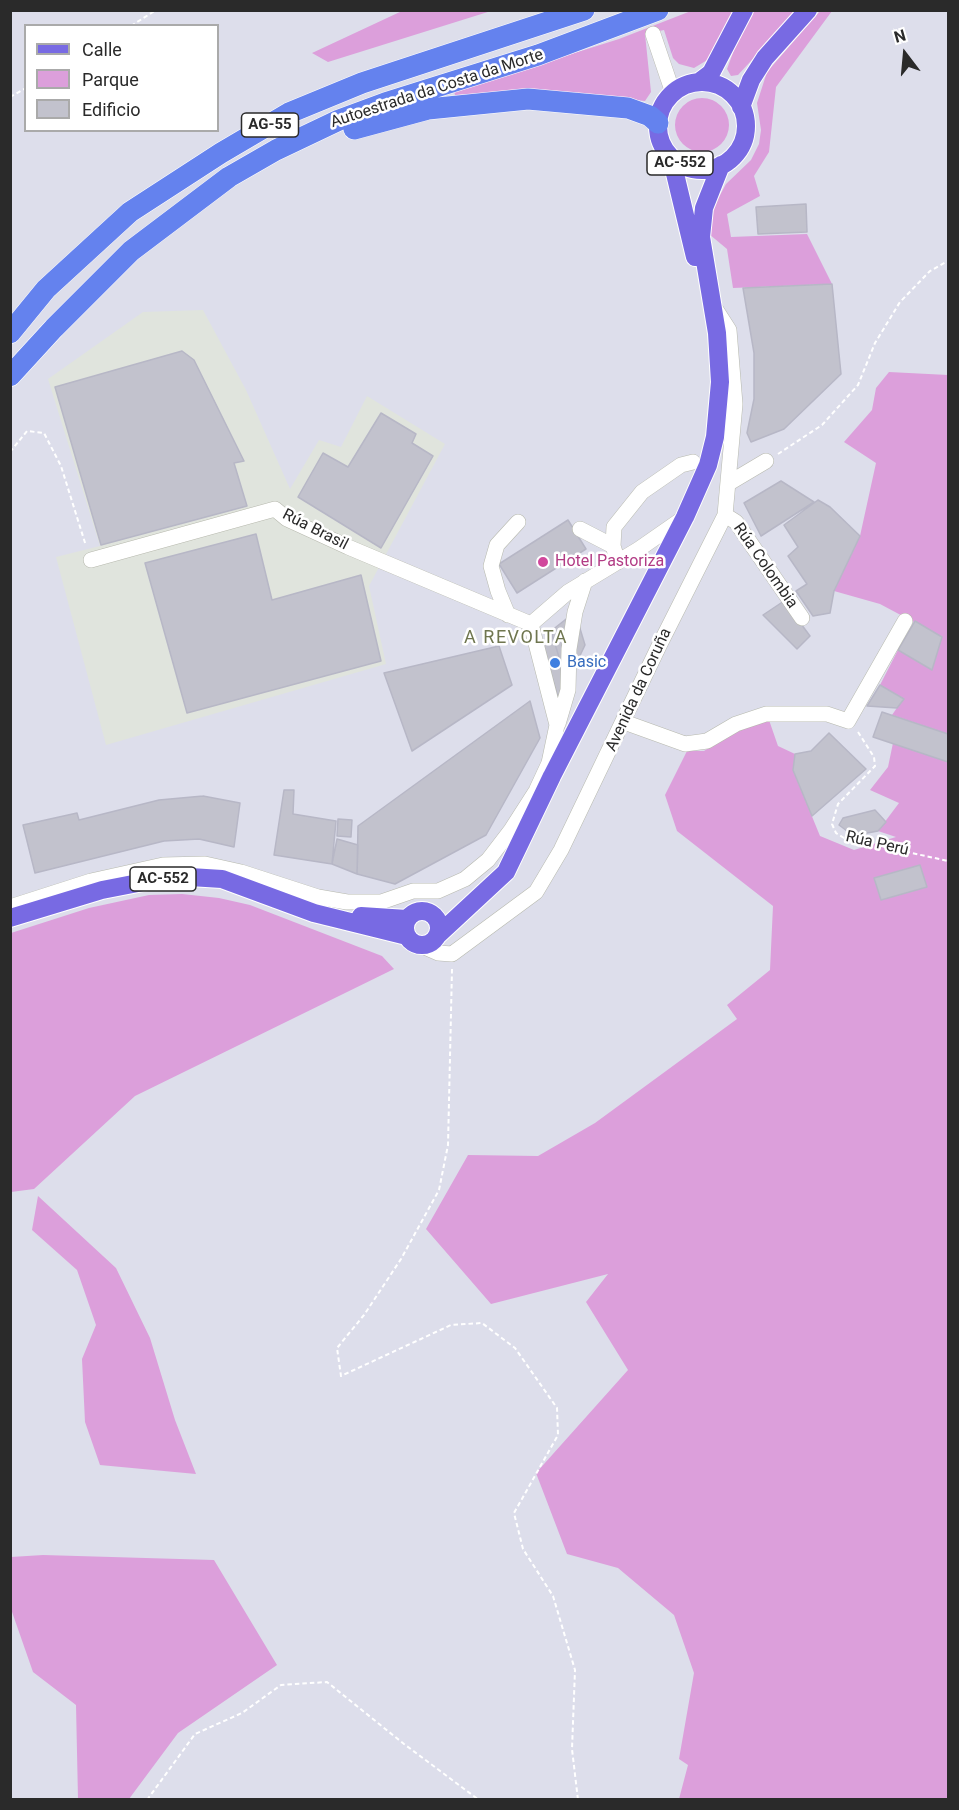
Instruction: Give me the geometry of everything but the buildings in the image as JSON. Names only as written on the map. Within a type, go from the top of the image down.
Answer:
[{"type":"highway","name":"Autoestrada da Costa da Morte","points":[[10,333],[46,289],[130,212],[221,153],[289,113],[362,83],[584,10]]},
{"type":"highway","name":"Autoestrada da Costa da Morte","points":[[10,376],[131,251],[229,177],[276,150],[339,120],[538,55],[658,10]]},
{"type":"highway","points":[[191,205],[258,175],[329,138],[378,120],[428,109],[528,99],[628,108],[650,116],[658,123]]},
{"type":"main road","points":[[658,123],[665,101],[673,93],[685,85],[699,82],[711,73],[744,10]]},
{"type":"main road","name":"AC-552","points":[[658,123],[663,147],[671,157],[695,169],[721,165],[732,158],[745,134],[741,106],[751,80],[765,58],[808,10]]},
{"type":"main road","points":[[699,82],[724,88],[741,106]]},
{"type":"main road","name":"AC-552","points":[[671,157],[691,245],[709,297]]},
{"type":"main road","name":"AC-552","points":[[10,918],[102,890],[174,876],[222,879],[314,913],[412,934],[432,942],[510,864],[685,516],[708,465],[715,437],[720,382],[717,333],[709,297],[701,237],[704,208],[721,165]]},
{"type":"main road","name":"AC-552","points":[[412,934],[422,911],[434,916],[510,864]]},
{"type":"main road","points":[[434,916],[439,926],[438,935]]},
{"type":"street","points":[[653,34],[673,93]]},
{"type":"street","name":"Avenida da Coruña","points":[[452,954],[536,892],[561,850],[725,515],[735,404],[729,330],[709,297]]},
{"type":"street","points":[[729,483],[766,461]]},
{"type":"street","points":[[618,562],[613,546],[614,527],[642,492],[681,465],[693,462]]},
{"type":"street","name":"Rúa Brasil","points":[[91,560],[275,509],[288,519],[348,547],[531,624]]},
{"type":"street","name":"Rúa Colombia","points":[[725,515],[736,522],[802,618]]},
{"type":"street","points":[[558,725],[531,624],[547,608],[585,581],[618,562],[685,516]]},
{"type":"street","points":[[508,615],[491,566],[497,545],[518,522]]},
{"type":"street","points":[[580,529],[613,546]]},
{"type":"street","points":[[510,864],[549,763],[568,690],[569,649],[575,612],[585,581]]},
{"type":"street","points":[[624,722],[685,744],[707,741],[736,724],[765,714],[827,714],[848,721],[905,621]]},
{"type":"street","points":[[10,907],[91,881],[163,865],[205,864],[241,872],[318,897],[347,902],[381,902],[412,891],[438,891],[465,879],[488,860],[536,791],[549,763]]},
{"type":"street","points":[[412,934],[438,953],[452,954]]},
{"type":"path","points":[[134,24],[156,10]]},
{"type":"path","points":[[10,97],[24,89]]},
{"type":"path","points":[[766,461],[822,425],[858,385],[875,343],[900,302],[930,271],[948,261]]},
{"type":"path","points":[[10,452],[27,431],[44,433],[61,466],[91,560]]},
{"type":"path","name":"Rúa Perú","points":[[848,721],[870,750],[875,766],[838,804],[832,824],[836,833],[844,838],[948,861]]},
{"type":"path","points":[[452,954],[448,1145],[439,1190],[401,1259],[364,1315],[337,1347],[341,1376],[451,1325],[482,1323],[515,1348],[557,1408],[558,1436],[514,1513],[523,1549],[553,1596],[575,1670],[572,1749],[578,1800]]},
{"type":"path","points":[[147,1800],[156,1784],[195,1734],[242,1713],[281,1685],[327,1682],[479,1800]]},
{"type":"shaded area","points":[[203,310],[246,390],[290,489],[319,440],[341,447],[367,396],[445,444],[369,586],[386,664],[106,745],[56,557],[100,546],[48,379],[143,312]]},
{"type":"green space","points":[[402,11],[491,11],[328,62],[312,53]]},
{"type":"green space","points":[[691,11],[735,11],[709,59],[694,68],[679,64],[673,58],[664,30],[645,34],[651,92],[645,101],[540,90],[455,95],[454,91],[619,39]]},
{"type":"green space","points":[[753,11],[797,11],[738,75],[731,76],[727,69]]},
{"type":"green space","points":[[820,11],[832,11],[776,87],[769,152],[754,176],[760,196],[727,214],[731,237],[807,234],[832,284],[733,288],[727,249],[709,234],[713,208],[726,184],[751,160],[759,144],[761,130],[757,103],[767,72]]},
{"type":"green space","points":[[697,98],[707,98],[717,102],[725,110],[729,125],[725,140],[717,148],[707,152],[697,152],[687,148],[679,140],[675,130],[675,120],[679,110],[687,102]]},
{"type":"green space","points":[[889,372],[948,375],[948,734],[892,715],[903,699],[880,685],[898,650],[932,670],[942,637],[880,604],[834,591],[860,536],[876,463],[844,442],[872,410],[876,388]]},
{"type":"green space","points":[[769,720],[778,746],[795,754],[793,770],[820,836],[854,850],[896,837],[878,831],[899,803],[870,790],[888,767],[893,743],[948,762],[948,1799],[679,1799],[688,1765],[679,1759],[694,1673],[674,1615],[618,1568],[567,1554],[536,1473],[628,1370],[586,1302],[608,1274],[491,1304],[426,1229],[468,1155],[538,1156],[595,1123],[737,1019],[727,1005],[770,970],[773,906],[677,831],[665,795],[687,751],[704,751],[732,733]]},
{"type":"green space","points":[[182,894],[219,898],[250,905],[382,956],[394,969],[135,1096],[34,1189],[11,1192],[11,933],[89,908],[149,895]]},
{"type":"green space","points":[[38,1196],[116,1268],[150,1338],[175,1420],[196,1474],[100,1465],[85,1422],[82,1359],[96,1325],[77,1270],[32,1230]]},
{"type":"green space","points":[[43,1555],[214,1560],[277,1665],[178,1733],[129,1799],[78,1799],[76,1705],[33,1672],[11,1609],[11,1557]]},
{"type":"place","name":"Hotel Pastoriza","points":[[543,562]]},
{"type":"place","name":"Basic","points":[[555,663]]},
{"type":"district","name":"A REVOLTA","points":[[516,638]]}]
